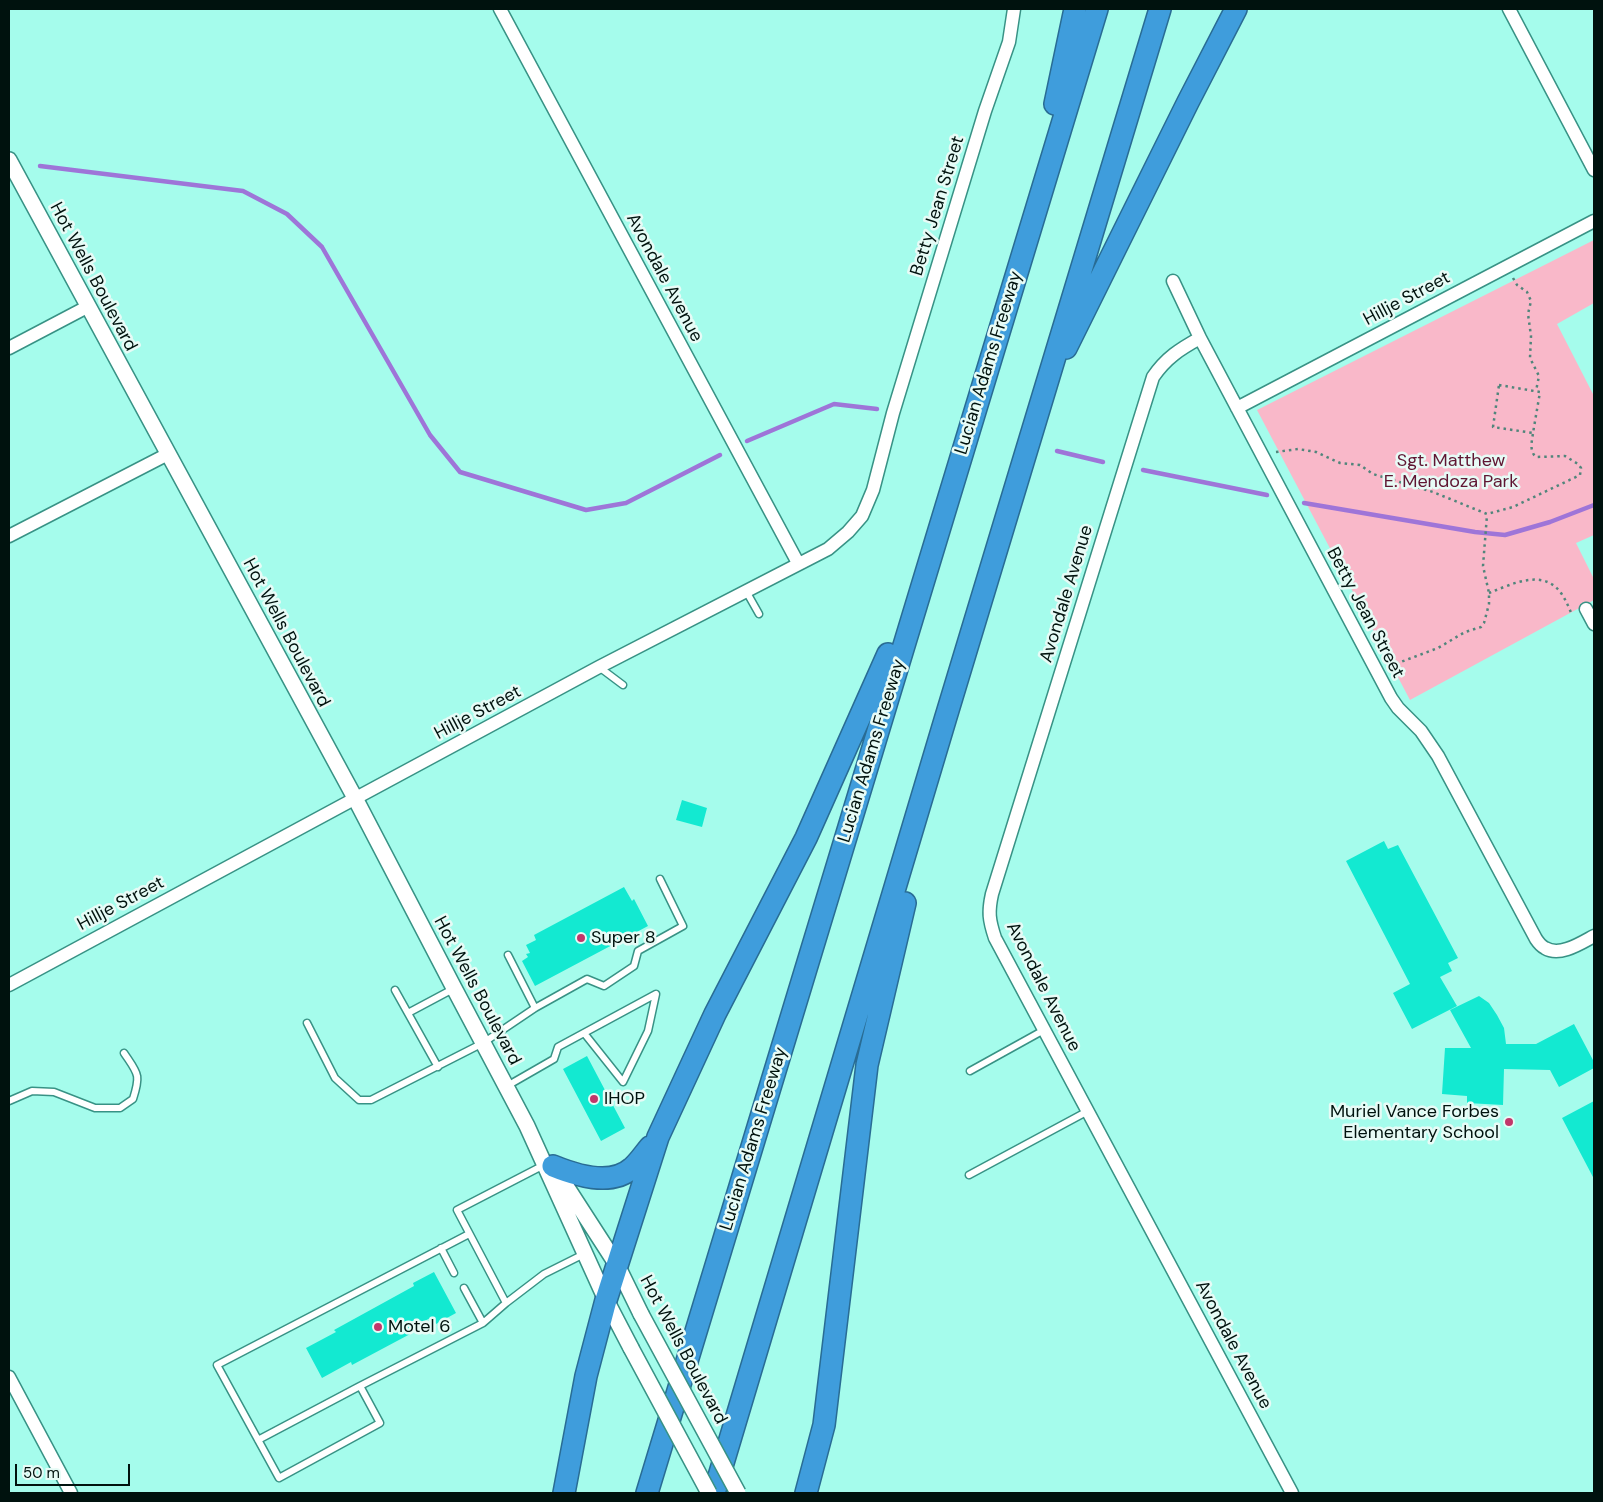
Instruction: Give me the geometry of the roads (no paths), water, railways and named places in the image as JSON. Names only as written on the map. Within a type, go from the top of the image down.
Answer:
[{"type":"highway","points":[[1006,308],[1075,9]]},
{"type":"highway","name":"Lucian Adams Freeway","points":[[647,1493],[1097,9]]},
{"type":"highway","points":[[714,1493],[953,696],[1039,402],[1160,9]]},
{"type":"highway","points":[[1039,402],[1236,9]]},
{"type":"highway","points":[[564,1493],[586,1376],[606,1300],[658,1137],[715,1014],[806,838],[872,694],[932,553]]},
{"type":"highway","points":[[806,1493],[824,1425],[867,1065],[953,696]]},
{"type":"highway","points":[[548,1165],[569,1173],[612,1178],[631,1169],[658,1137]]},
{"type":"street","name":"Avondale Avenue","points":[[500,9],[798,563]]},
{"type":"street","name":"Betty Jean Street","points":[[893,413],[985,111],[1009,42],[1014,9]]},
{"type":"street","points":[[1508,9],[1594,170]]},
{"type":"street","name":"Hot Wells Boulevard","points":[[9,160],[354,798],[548,1165],[606,1300],[709,1493]]},
{"type":"street","name":"Hillje Street","points":[[1237,408],[1594,220]]},
{"type":"street","name":"Betty Jean Street","points":[[1173,281],[1200,338],[1376,671],[1398,708],[1420,731],[1438,756],[1536,939],[1545,948],[1552,950],[1566,949],[1594,936]]},
{"type":"street","points":[[9,348],[87,306]]},
{"type":"street","name":"Avondale Avenue","points":[[1200,338],[1179,350],[1163,363],[1153,377],[988,910],[995,938],[1292,1493]]},
{"type":"street","name":"Hillje Street","points":[[9,985],[599,667],[828,549],[848,532],[862,516],[873,490],[893,413]]},
{"type":"street","points":[[9,536],[168,454]]},
{"type":"street","points":[[1586,609],[1594,624]]},
{"type":"street","name":"Hot Wells Boulevard","points":[[548,1165],[617,1265],[641,1314],[738,1493]]},
{"type":"street","points":[[9,1377],[71,1493]]},
{"type":"lane","points":[[746,591],[760,614]]},
{"type":"lane","points":[[599,667],[624,685]]},
{"type":"lane","points":[[307,1023],[335,1078],[359,1100],[371,1100],[483,1043],[535,1008],[587,979],[604,986],[634,966],[638,951],[683,926],[660,879]]},
{"type":"lane","points":[[508,955],[535,1008]]},
{"type":"lane","points":[[408,1013],[454,988]]},
{"type":"lane","points":[[395,990],[438,1067]]},
{"type":"lane","points":[[506,1086],[554,1059],[558,1048],[584,1033],[656,994],[648,1032],[623,1082],[584,1033]]},
{"type":"lane","points":[[970,1072],[1044,1030]]},
{"type":"lane","points":[[9,1102],[32,1091],[54,1092],[95,1108],[120,1108],[133,1100],[138,1084],[138,1074],[124,1053]]},
{"type":"lane","points":[[970,1175],[1088,1112]]},
{"type":"lane","points":[[506,1303],[457,1210],[548,1165]]},
{"type":"lane","points":[[360,1386],[380,1423],[279,1478],[217,1365],[469,1234]]},
{"type":"lane","points":[[442,1248],[454,1273]]},
{"type":"lane","points":[[258,1440],[483,1322],[544,1274],[572,1258],[585,1254]]},
{"type":"lane","points":[[464,1288],[483,1322]]},
{"type":"waterway","points":[[40,166],[243,191],[287,214],[322,247],[430,435],[460,472],[586,510],[626,503],[720,455]]},
{"type":"waterway","points":[[747,441],[834,404],[877,409]]},
{"type":"waterway","points":[[1057,451],[1103,462]]},
{"type":"waterway","points":[[1143,470],[1267,495]]},
{"type":"waterway","points":[[1304,503],[1475,532],[1505,535],[1550,522],[1594,505]]},
{"type":"place","name":"Super 8","points":[[581,938]]},
{"type":"place","name":"IHOP","points":[[594,1099]]},
{"type":"place","name":"Muriel Vance Forbes Elementary School","points":[[1509,1122]]},
{"type":"place","name":"Motel 6","points":[[378,1327]]},
{"type":"park label","name":"Sgt. Matthew E. Mendoza Park","points":[[1451,471]]}]
